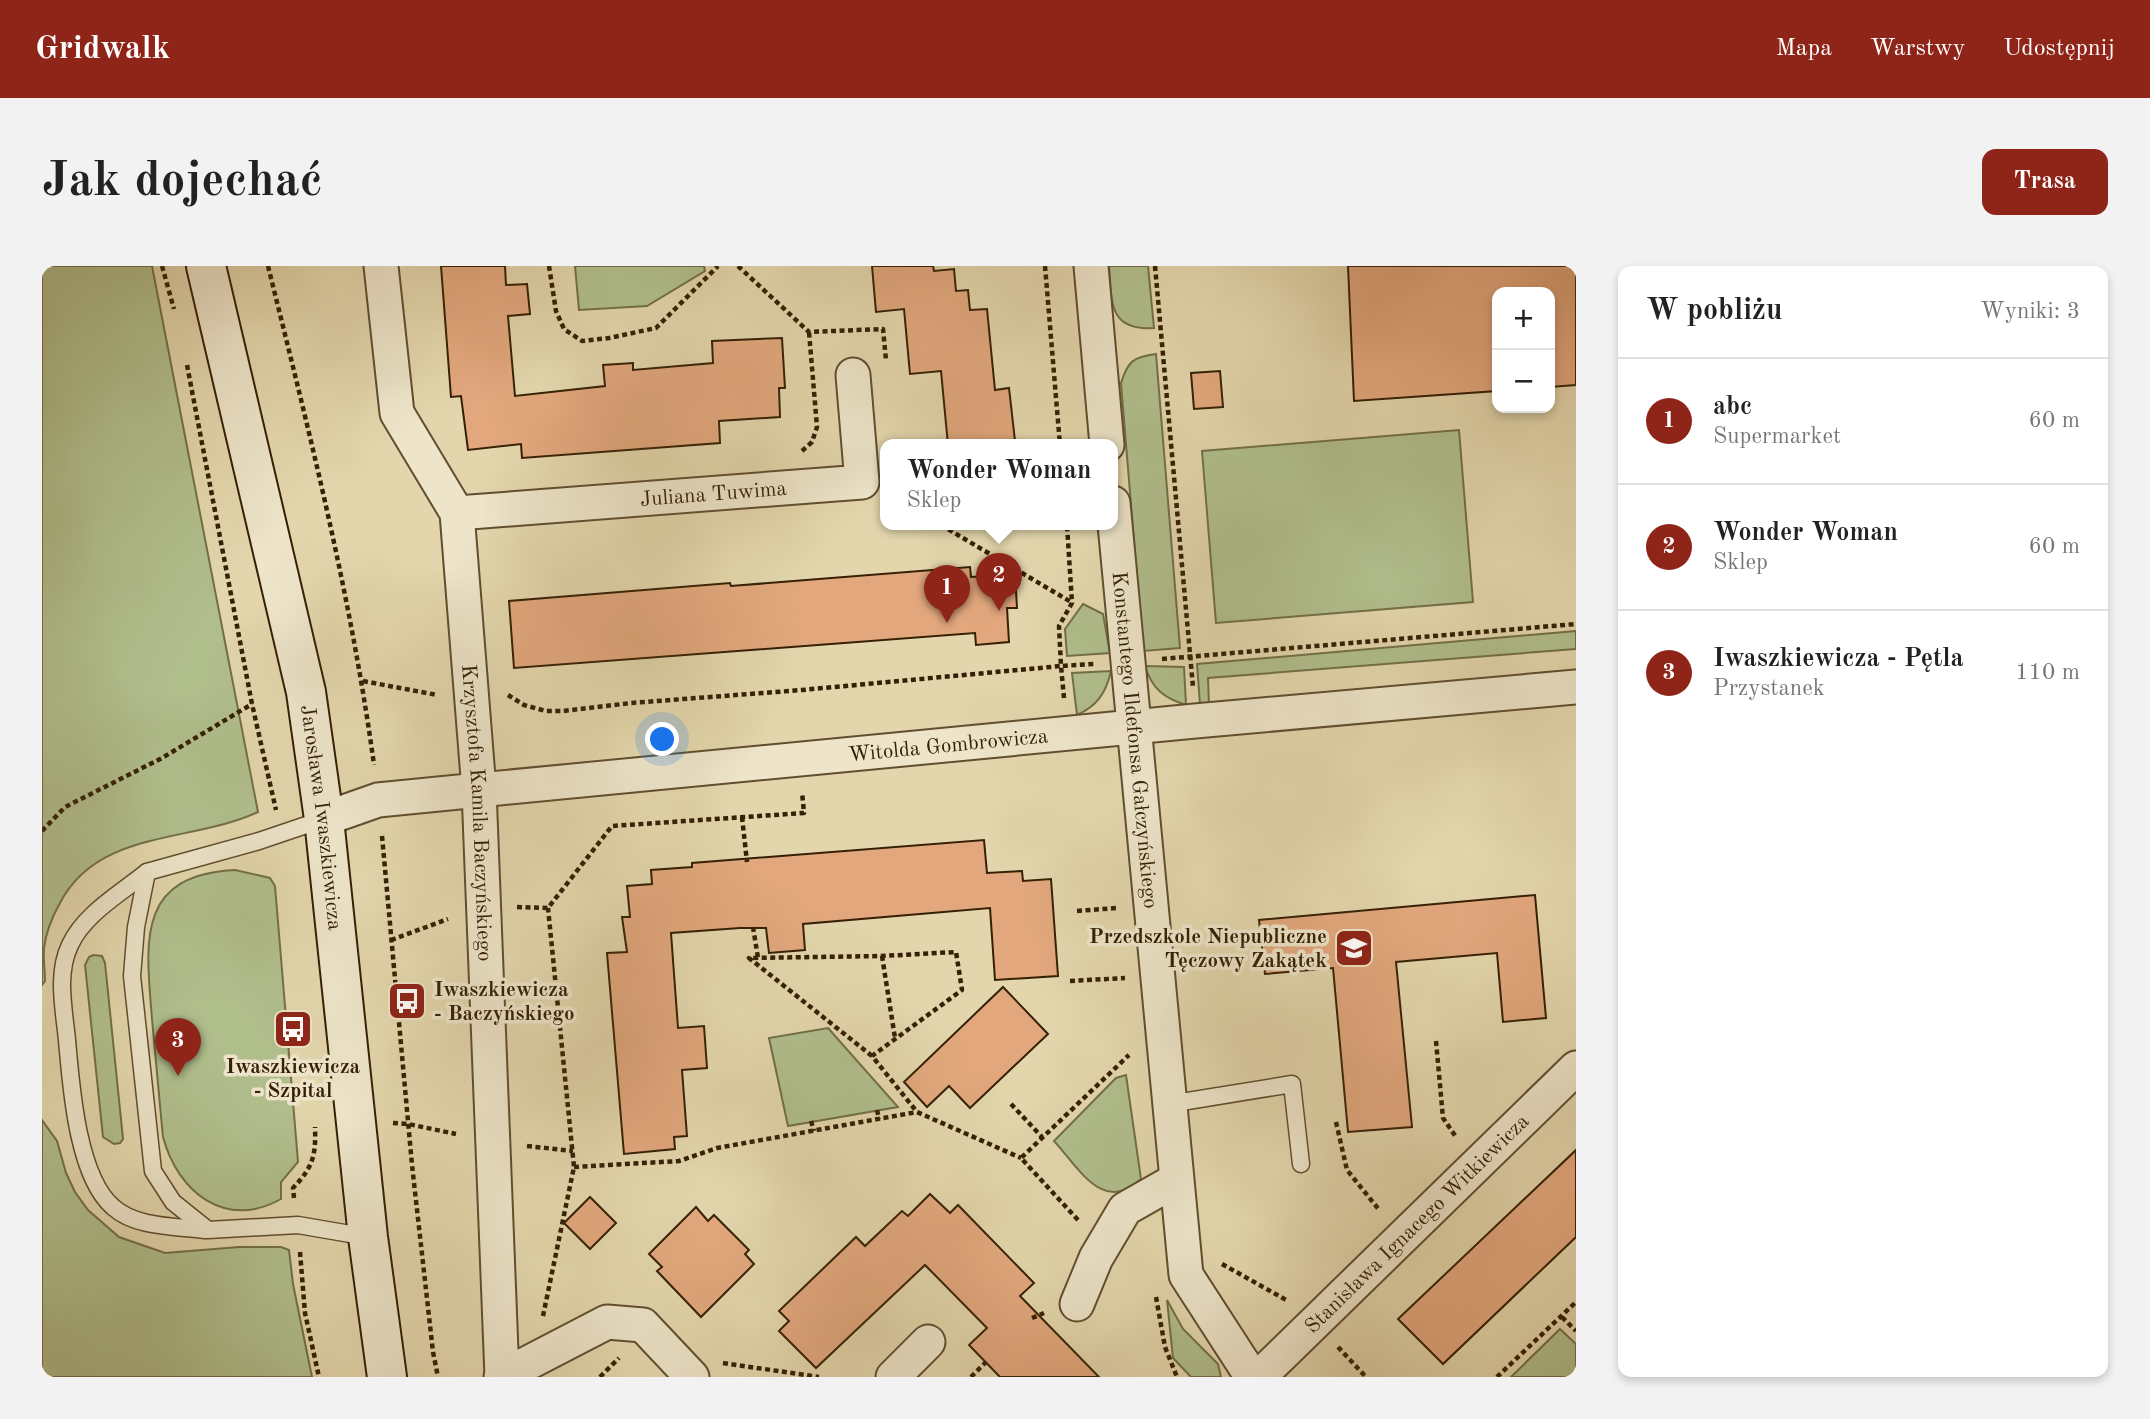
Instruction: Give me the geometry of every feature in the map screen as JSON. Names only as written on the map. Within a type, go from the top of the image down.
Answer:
[{"type":"street","name":"Jarosława Iwaszkiewicza","points":[[206,266],[306,692],[324,819],[368,1237],[387,1377]]},
{"type":"street","name":"Krzysztofa Kamila Baczyńskiego","points":[[381,266],[397,413],[457,513],[479,790],[502,1377]]},
{"type":"street","points":[[1091,266],[1106,439]]},
{"type":"street","name":"Juliana Tuwima","points":[[457,513],[862,482],[853,375]]},
{"type":"street","name":"Konstantego Ildefonsa Gałczyńskiego","points":[[1115,530],[1185,1275],[1252,1377]]},
{"type":"street","name":"Witolda Gombrowicza","points":[[324,819],[378,800],[1195,720],[1576,687]]},
{"type":"street","name":"Stanisława Ignacego Witkiewicza","points":[[1259,1377],[1576,1068]]},
{"type":"street","points":[[1077,1304],[1103,1247],[1125,1209],[1176,1180]]},
{"type":"street","points":[[502,1377],[607,1322],[643,1325],[681,1366]]},
{"type":"street","points":[[893,1377],[928,1342]]},
{"type":"lane","points":[[324,819],[259,841],[147,872],[80,927],[63,959],[62,982],[74,1109],[83,1148],[99,1187],[111,1206],[129,1219],[208,1230],[298,1225],[368,1237]]},
{"type":"lane","points":[[147,872],[136,927],[132,976],[153,1171],[173,1202],[208,1230]]},
{"type":"lane","points":[[1169,1104],[1292,1084],[1301,1164]]},
{"type":"path","points":[[549,266],[556,312],[564,329],[582,341],[656,328],[719,266]]},
{"type":"path","points":[[1045,266],[1059,439]]},
{"type":"path","points":[[1155,266],[1190,657],[1576,624]]},
{"type":"path","points":[[795,454],[812,442],[817,428],[809,331]]},
{"type":"path","points":[[949,530],[1072,603]]},
{"type":"path","points":[[363,681],[431,696],[506,693],[524,705],[563,712],[631,703],[1061,666],[1059,626],[1072,603],[1067,530]]},
{"type":"path","points":[[42,831],[65,807],[162,758],[252,704]]},
{"type":"path","points":[[612,826],[804,813],[802,788]]},
{"type":"path","points":[[742,817],[747,862]]},
{"type":"path","points":[[1077,911],[1124,907]]},
{"type":"path","points":[[548,908],[574,1167],[542,1322],[552,1351]]},
{"type":"path","points":[[753,927],[758,958]]},
{"type":"path","points":[[872,1056],[962,990],[956,952],[749,958],[872,1056],[917,1112],[1021,1158],[1103,1247]]},
{"type":"path","points":[[882,956],[895,1039]]},
{"type":"path","points":[[1070,981],[1129,978]]},
{"type":"path","points":[[1436,1041],[1443,1118],[1458,1141]]},
{"type":"path","points":[[1021,1158],[1135,1050]]},
{"type":"path","points":[[1011,1104],[1042,1137]]},
{"type":"path","points":[[877,1110],[879,1119]]},
{"type":"path","points":[[574,1167],[678,1161],[717,1149],[917,1112]]},
{"type":"path","points":[[811,1121],[814,1131]]},
{"type":"path","points":[[1336,1122],[1347,1170],[1384,1216]]},
{"type":"path","points":[[1497,1377],[1576,1302]]},
{"type":"path","points":[[1562,1317],[1576,1331]]},
{"type":"path","points":[[971,1377],[986,1362]]},
{"type":"path","points":[[681,1366],[819,1377]]},
{"type":"green space","points":[[42,266],[152,266],[258,812],[232,822],[148,841],[98,862],[77,879],[54,914],[45,942],[45,981],[42,985]]},
{"type":"green space","points":[[575,266],[704,266],[705,271],[647,306],[579,310]]},
{"type":"green space","points":[[1109,266],[1148,266],[1154,328],[1139,328],[1120,319],[1112,302]]},
{"type":"green space","points":[[1156,354],[1180,648],[1143,651],[1121,383],[1132,361]]},
{"type":"green space","points":[[1459,430],[1473,602],[1216,623],[1202,451]]},
{"type":"green space","points":[[1083,604],[1103,614],[1110,653],[1067,656],[1065,629]]},
{"type":"green space","points":[[1576,631],[1576,649],[1208,678],[1209,704],[1200,705],[1197,664]]},
{"type":"green space","points":[[1145,666],[1184,667],[1186,705],[1160,692],[1151,681]]},
{"type":"green space","points":[[1111,671],[1100,698],[1077,715],[1072,673]]},
{"type":"green space","points":[[235,870],[270,878],[275,886],[298,1162],[281,1182],[281,1199],[261,1208],[241,1210],[223,1208],[207,1201],[180,1175],[170,1157],[163,1137],[148,964],[149,940],[154,918],[163,899],[179,885],[202,875]]},
{"type":"green space","points":[[93,955],[102,956],[105,963],[123,1139],[114,1144],[103,1137],[85,965]]},
{"type":"green space","points":[[828,1028],[898,1107],[788,1126],[769,1038]]},
{"type":"green space","points":[[1126,1075],[1141,1179],[1127,1189],[1115,1192],[1103,1190],[1093,1184],[1054,1141],[1116,1078]]},
{"type":"green space","points":[[42,1120],[57,1141],[66,1173],[75,1192],[88,1210],[119,1237],[165,1253],[239,1247],[281,1247],[289,1250],[293,1284],[312,1377],[42,1377]]},
{"type":"green space","points":[[1167,1300],[1183,1329],[1218,1364],[1221,1377],[1191,1377],[1173,1358]]},
{"type":"green space","points":[[1560,1329],[1576,1344],[1576,1377],[1511,1377]]},
{"type":"building","points":[[441,266],[505,266],[506,285],[527,284],[530,314],[508,316],[515,396],[605,386],[603,365],[633,363],[633,370],[713,363],[712,341],[782,338],[785,388],[779,388],[780,417],[719,421],[720,443],[522,458],[521,444],[468,450],[461,396],[451,397]]},
{"type":"building","points":[[872,266],[933,266],[934,271],[954,269],[956,291],[968,290],[970,310],[987,309],[995,390],[1009,388],[1015,439],[947,439],[941,371],[910,374],[904,309],[876,312]]},
{"type":"building","points":[[1348,266],[1576,266],[1576,385],[1555,387],[1555,287],[1492,287],[1492,391],[1354,401]]},
{"type":"building","points":[[1220,371],[1223,407],[1194,409],[1191,373]]},
{"type":"building","points":[[970,567],[971,577],[1015,574],[1017,608],[1007,608],[1009,642],[976,645],[975,633],[514,668],[509,601]]},
{"type":"building","points":[[984,840],[987,873],[1022,871],[1023,881],[1051,879],[1058,976],[995,980],[990,908],[803,924],[805,950],[769,953],[766,928],[671,933],[678,1028],[704,1026],[707,1068],[682,1070],[687,1136],[674,1137],[675,1149],[624,1154],[607,953],[627,952],[622,917],[630,917],[627,886],[652,884],[651,870],[692,867],[692,863]]},
{"type":"building","points":[[1535,895],[1546,1018],[1503,1022],[1497,953],[1396,962],[1412,1127],[1348,1132],[1333,968],[1265,974],[1259,920]]},
{"type":"building","points":[[1003,987],[1048,1034],[970,1108],[949,1086],[927,1107],[904,1082]]},
{"type":"building","points":[[1576,1150],[1576,1237],[1443,1364],[1398,1319]]},
{"type":"building","points":[[930,1194],[950,1213],[958,1205],[1034,1283],[1020,1296],[1099,1377],[1000,1377],[969,1345],[987,1328],[925,1265],[816,1368],[779,1331],[789,1321],[779,1311],[856,1237],[865,1246],[902,1211],[908,1216]]},
{"type":"building","points":[[590,1197],[616,1223],[590,1249],[564,1223]]},
{"type":"building","points":[[696,1207],[708,1221],[714,1215],[749,1250],[745,1254],[754,1264],[701,1317],[657,1271],[662,1267],[649,1254]]},
{"type":"place","name":"Wonder Woman","points":[[999,611]]},
{"type":"place","name":"abc","points":[[947,623]]},
{"type":"place","name":"Przedszkole Niepubliczne Tęczowy Zakątek","points":[[1354,948]]},
{"type":"place","name":"Iwaszkiewicza - Baczyńskiego","points":[[407,1001]]},
{"type":"place","name":"Iwaszkiewicza - Szpital","points":[[293,1029]]},
{"type":"place","name":"Iwaszkiewicza - Pętla","points":[[178,1076]]}]
